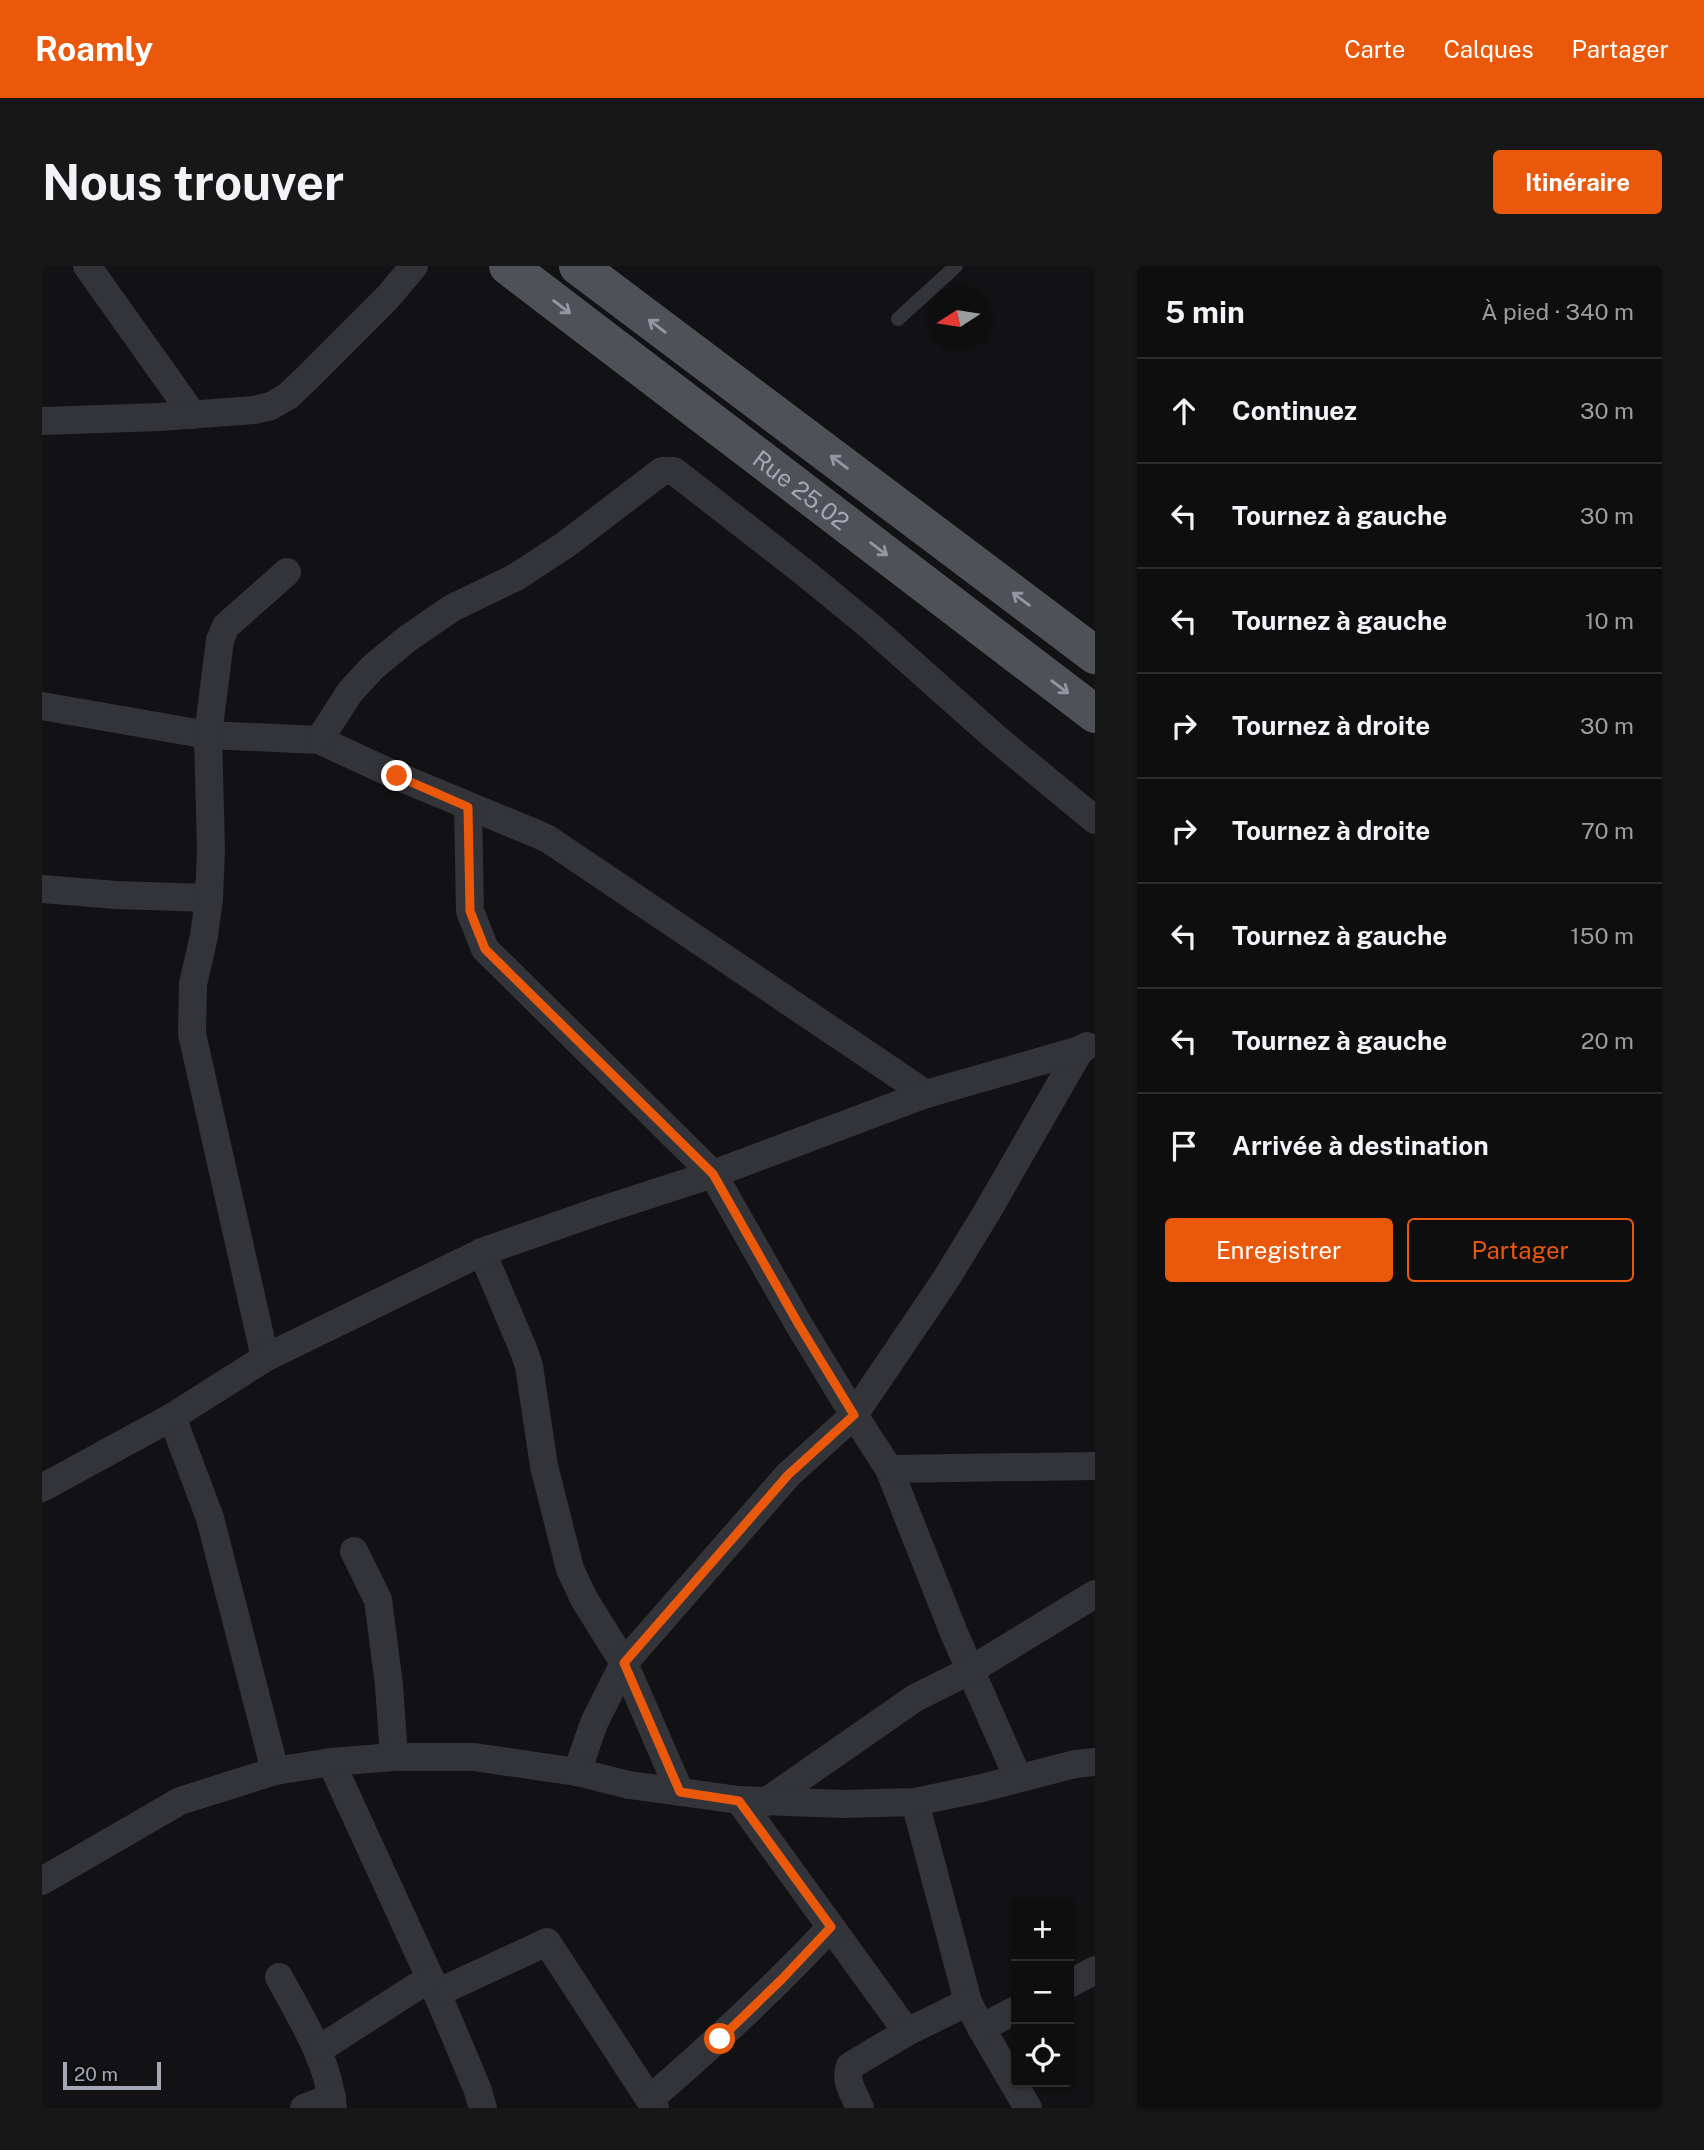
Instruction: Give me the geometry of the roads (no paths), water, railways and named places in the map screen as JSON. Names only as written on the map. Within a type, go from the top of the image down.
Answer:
[{"type":"main road","name":"Rue 25.02","points":[[508,266],[1095,714]]},
{"type":"main road","points":[[578,266],[1095,655]]},
{"type":"street","points":[[87,266],[193,415]]},
{"type":"street","points":[[42,421],[193,415],[271,406],[288,396],[387,298],[414,266]]},
{"type":"street","points":[[319,740],[350,692],[373,667],[407,639],[452,608],[516,577],[565,545],[662,471],[668,470],[674,471],[805,573],[1095,820]]},
{"type":"street","points":[[265,1358],[192,1034],[193,984],[209,898],[212,849],[208,735],[219,640],[226,626],[287,572]]},
{"type":"street","points":[[42,706],[208,735],[319,740],[468,807],[548,839],[926,1094]]},
{"type":"street","points":[[468,807],[470,911],[485,949],[713,1174],[799,1325],[889,1469],[949,1621],[1018,1778]]},
{"type":"street","points":[[42,888],[116,895],[209,898]]},
{"type":"street","points":[[42,1489],[172,1418],[265,1358],[482,1252],[599,1210],[713,1174],[926,1094],[1088,1046]]},
{"type":"street","points":[[577,1772],[594,1723],[624,1663],[788,1475],[854,1415],[959,1257],[1088,1046]]},
{"type":"street","points":[[482,1252],[529,1366],[544,1465],[570,1569],[584,1599],[624,1663],[680,1792]]},
{"type":"street","points":[[172,1418],[211,1518],[275,1771]]},
{"type":"street","points":[[889,1469],[1094,1467]]},
{"type":"street","points":[[354,1551],[378,1600],[389,1685],[394,1757]]},
{"type":"street","points":[[751,1802],[915,1698],[971,1670],[1095,1594]]},
{"type":"street","points":[[42,1881],[180,1801],[275,1771],[331,1762],[394,1757],[474,1757],[577,1772],[629,1785],[751,1802],[843,1804],[915,1802],[1075,1764],[1095,1762]]},
{"type":"street","points":[[331,1762],[434,1986],[483,2108]]},
{"type":"street","points":[[751,1802],[831,1927],[907,2032]]},
{"type":"street","points":[[915,1802],[968,2001],[1028,2108]]},
{"type":"street","points":[[318,2050],[434,1986],[547,1942],[653,2104],[782,1979],[831,1927]]},
{"type":"street","points":[[1074,1981],[1095,1970]]},
{"type":"street","points":[[279,1977],[318,2050],[333,2102],[304,2108]]},
{"type":"street","points":[[860,2108],[848,2079],[850,2066],[907,2032],[968,2001]]},
{"type":"street","points":[[981,2028],[1011,2013]]},
{"type":"lane","points":[[898,318],[956,266]]}]
